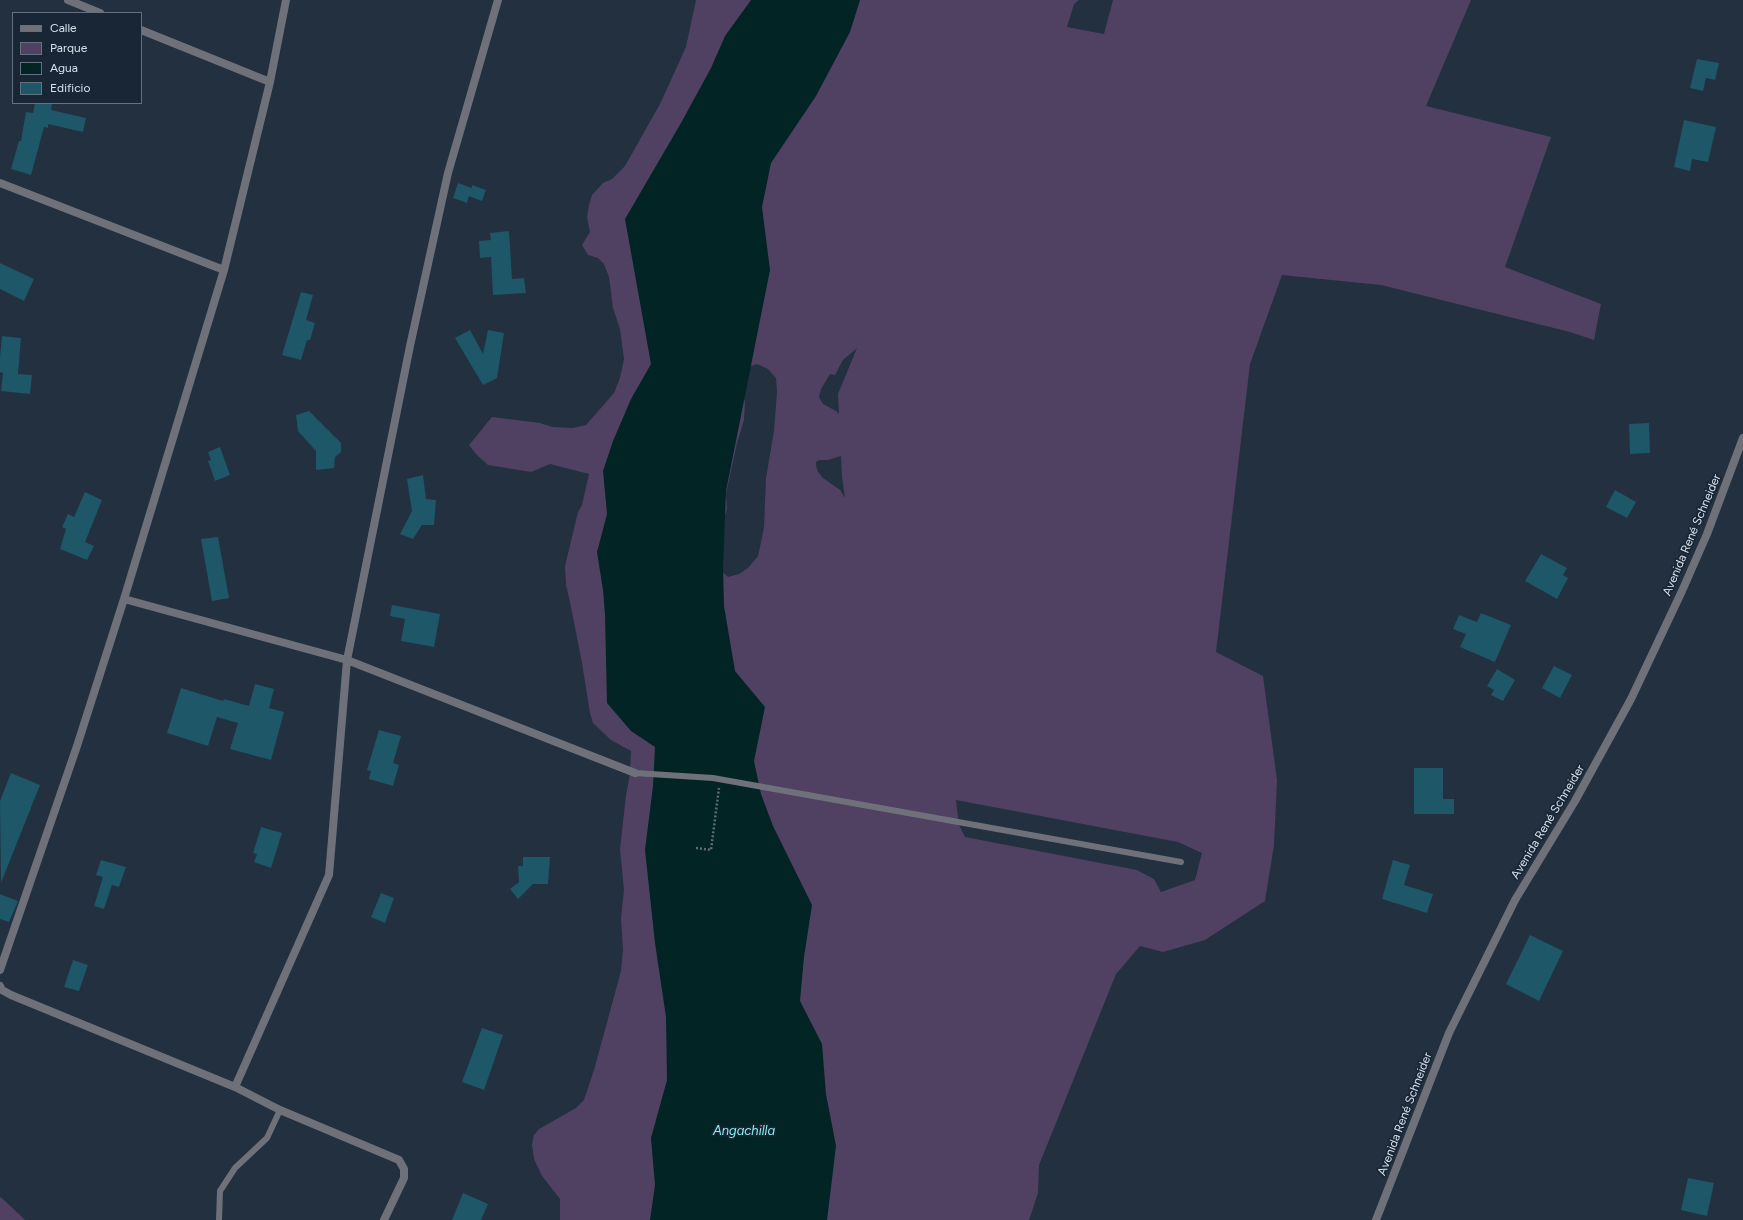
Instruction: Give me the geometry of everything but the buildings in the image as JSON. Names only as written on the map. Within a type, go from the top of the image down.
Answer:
[{"type":"street","points":[[68,0],[98,12]]},
{"type":"street","points":[[0,970],[77,746],[124,599],[224,270],[270,82],[286,0]]},
{"type":"street","points":[[236,1087],[329,874],[348,660],[410,346],[448,173],[498,0]]},
{"type":"street","points":[[142,30],[270,82]]},
{"type":"street","points":[[0,183],[224,270]]},
{"type":"street","name":"Avenida René Schneider","points":[[1376,1220],[1449,1033],[1515,900],[1575,801],[1631,699],[1707,534],[1743,438]]},
{"type":"street","points":[[124,599],[348,660],[635,773]]},
{"type":"street","points":[[0,986],[2,990],[11,995],[236,1087],[280,1110],[400,1160],[404,1169],[404,1178],[384,1220]]},
{"type":"lane","points":[[635,773],[720,779],[1181,862]]},
{"type":"lane","points":[[219,1220],[220,1191],[235,1168],[267,1138],[280,1110]]},
{"type":"path","points":[[696,848],[711,850],[720,779]]},
{"type":"green space","points":[[696,0],[1079,0],[1074,4],[1067,27],[1104,34],[1113,0],[1471,0],[1426,106],[1551,137],[1505,267],[1601,304],[1594,340],[1570,332],[1381,285],[1282,275],[1250,364],[1216,652],[1263,676],[1277,780],[1274,845],[1265,901],[1205,940],[1163,952],[1140,946],[1116,974],[1039,1165],[1038,1193],[1029,1220],[560,1220],[560,1199],[542,1176],[534,1159],[532,1145],[534,1135],[539,1129],[576,1108],[584,1100],[594,1070],[621,971],[623,950],[621,918],[624,890],[620,849],[630,774],[631,751],[611,740],[593,723],[566,585],[565,566],[589,474],[550,464],[531,472],[488,465],[469,445],[492,417],[540,423],[552,427],[573,428],[586,425],[614,393],[620,378],[624,359],[620,329],[613,308],[609,277],[604,264],[598,258],[588,255],[582,245],[590,232],[587,217],[589,205],[592,195],[603,183],[612,179],[625,166],[660,104],[686,47]],"holes":[[[857,348],[838,394],[839,414],[823,404],[819,397],[821,389],[830,374],[835,375],[843,360]],[[757,364],[768,369],[776,378],[777,392],[774,431],[766,478],[764,528],[758,556],[748,568],[739,574],[728,577],[719,569],[727,509],[726,494],[737,443],[744,420],[745,402],[740,385],[751,366]],[[841,456],[845,498],[840,490],[823,478],[818,472],[816,462],[819,460],[828,460]],[[956,800],[1178,842],[1202,853],[1195,880],[1161,892],[1154,879],[1137,870],[965,837],[959,825]]]},
{"type":"green space","points":[[0,1197],[3,1199],[25,1220],[0,1220]]},
{"type":"water","name":"Angachilla","points":[[751,0],[860,0],[850,32],[816,96],[771,163],[762,207],[770,270],[726,491],[723,566],[724,606],[735,671],[765,707],[754,761],[761,794],[773,826],[812,905],[804,957],[800,1001],[822,1044],[826,1094],[836,1146],[827,1220],[650,1220],[655,1185],[651,1138],[667,1080],[666,1017],[655,943],[645,850],[653,786],[655,747],[631,731],[607,703],[605,615],[597,552],[607,514],[603,471],[613,441],[631,399],[651,364],[625,219],[681,123],[711,68],[725,36]]}]
